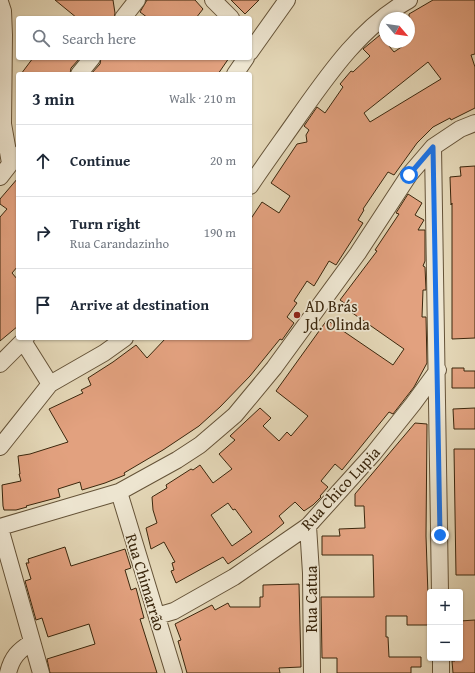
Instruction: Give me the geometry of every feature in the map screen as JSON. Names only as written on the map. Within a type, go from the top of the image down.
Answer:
[{"type":"street","points":[[124,16],[136,0]]},
{"type":"street","points":[[213,0],[229,16]]},
{"type":"street","points":[[252,44],[288,0]]},
{"type":"street","points":[[252,183],[322,84],[347,52],[369,30],[391,4],[410,0]]},
{"type":"street","points":[[0,2],[3,11],[4,35],[3,124],[14,158],[0,177]]},
{"type":"street","points":[[82,72],[90,60]]},
{"type":"street","points":[[236,72],[245,60]]},
{"type":"street","points":[[41,673],[0,528],[119,492],[177,460],[200,445],[235,415],[262,384],[358,253],[409,175],[433,147],[460,129],[475,123]]},
{"type":"street","points":[[433,147],[438,370],[440,589]]},
{"type":"street","points":[[0,364],[24,340]]},
{"type":"street","points":[[26,340],[50,384]]},
{"type":"street","points":[[0,447],[50,384],[104,353],[122,340]]},
{"type":"street","name":"Rua Chico Lupia","points":[[157,616],[174,611],[234,577],[308,526],[377,448],[413,404],[438,370]]},
{"type":"street","name":"Rua Chimarrão","points":[[119,492],[174,673]]},
{"type":"street","name":"Rua Catua","points":[[308,526],[311,573],[312,673]]},
{"type":"street","points":[[8,673],[10,664],[18,651],[32,642]]},
{"type":"street","points":[[441,661],[441,673]]},
{"type":"building","points":[[55,0],[113,0],[114,16],[75,16]]},
{"type":"building","points":[[147,0],[195,0],[203,9],[198,16],[145,16],[140,12]]},
{"type":"building","points":[[231,0],[259,0],[245,14]]},
{"type":"building","points":[[433,0],[475,0],[475,54],[471,55],[475,67],[475,108],[433,127],[417,143],[394,175],[388,172],[363,209],[364,210],[358,220],[363,223],[336,265],[329,261],[314,286],[307,281],[294,301],[297,303],[287,317],[294,323],[282,340],[280,339],[250,376],[199,426],[163,450],[124,473],[125,475],[82,490],[80,482],[58,489],[60,497],[16,510],[4,510],[2,485],[21,481],[18,456],[30,454],[68,442],[49,409],[83,393],[81,390],[91,385],[88,378],[136,345],[147,358],[164,340],[252,340],[252,217],[262,202],[279,213],[290,196],[271,183],[297,144],[307,142],[306,135],[309,130],[304,126],[317,107],[325,113],[343,87],[340,84],[351,71],[353,72],[370,56],[363,49],[379,36],[379,48],[391,48],[394,52],[400,48],[415,48],[415,12],[412,12]],"holes":[[[428,62],[441,79],[370,122],[364,113]]]},
{"type":"building","points":[[32,60],[78,60],[71,68],[70,72],[22,72]]},
{"type":"building","points":[[101,60],[228,60],[219,72],[93,72],[100,64]]},
{"type":"building","points":[[475,166],[475,338],[452,339],[452,203],[451,205],[450,177],[461,176],[460,167]]},
{"type":"building","points":[[16,180],[16,268],[12,273],[16,278],[16,328],[0,341],[0,217],[7,209],[0,204],[0,199]]},
{"type":"building","points":[[408,194],[422,203],[415,215],[424,220],[418,230],[425,230],[425,261],[423,266],[425,267],[426,290],[423,290],[422,317],[426,317],[427,363],[414,387],[393,414],[389,412],[342,470],[335,464],[321,481],[328,487],[313,505],[304,511],[295,502],[279,516],[284,523],[240,556],[228,564],[223,557],[176,583],[171,571],[174,570],[172,563],[175,562],[164,542],[151,549],[146,528],[157,523],[153,510],[152,497],[167,488],[166,485],[200,465],[213,483],[232,469],[219,454],[235,440],[230,436],[260,408],[271,418],[263,426],[279,441],[287,432],[291,436],[308,416],[276,391],[327,320],[393,365],[404,349],[351,312],[353,309],[340,300],[377,251],[375,250],[399,214],[396,213]],"holes":[[[228,503],[233,510],[235,509],[252,532],[232,546],[211,515]]]},
{"type":"building","points":[[452,368],[464,368],[464,371],[475,371],[475,388],[452,388]]},
{"type":"building","points":[[475,408],[475,429],[454,429],[453,409]]},
{"type":"building","points":[[415,423],[427,424],[427,625],[407,625],[407,616],[386,616],[386,637],[388,637],[389,657],[421,657],[421,667],[411,667],[411,673],[337,673],[337,658],[322,658],[321,597],[374,597],[373,555],[322,555],[322,536],[340,536],[339,529],[365,528],[364,506],[355,506],[355,494]]},
{"type":"building","points":[[454,449],[475,449],[475,575],[456,575]]},
{"type":"building","points":[[65,547],[71,566],[125,549],[131,568],[125,570],[131,590],[136,588],[144,618],[140,619],[157,673],[50,673],[47,659],[95,644],[89,624],[48,637],[42,618],[36,620],[25,581],[31,579],[26,563],[29,563],[28,559]]},
{"type":"building","points":[[299,584],[301,667],[279,668],[280,673],[187,673],[178,641],[181,640],[175,624],[212,605],[215,610],[228,603],[230,607],[260,607],[260,597],[263,597],[263,585]]},
{"type":"building","points":[[475,620],[475,673],[453,673],[452,661],[463,661],[463,621]]},
{"type":"place","name":"AD Brás Jd. Olinda","points":[[297,315]]},
{"type":"route","points":[[409,175],[433,147],[440,535]]}]
